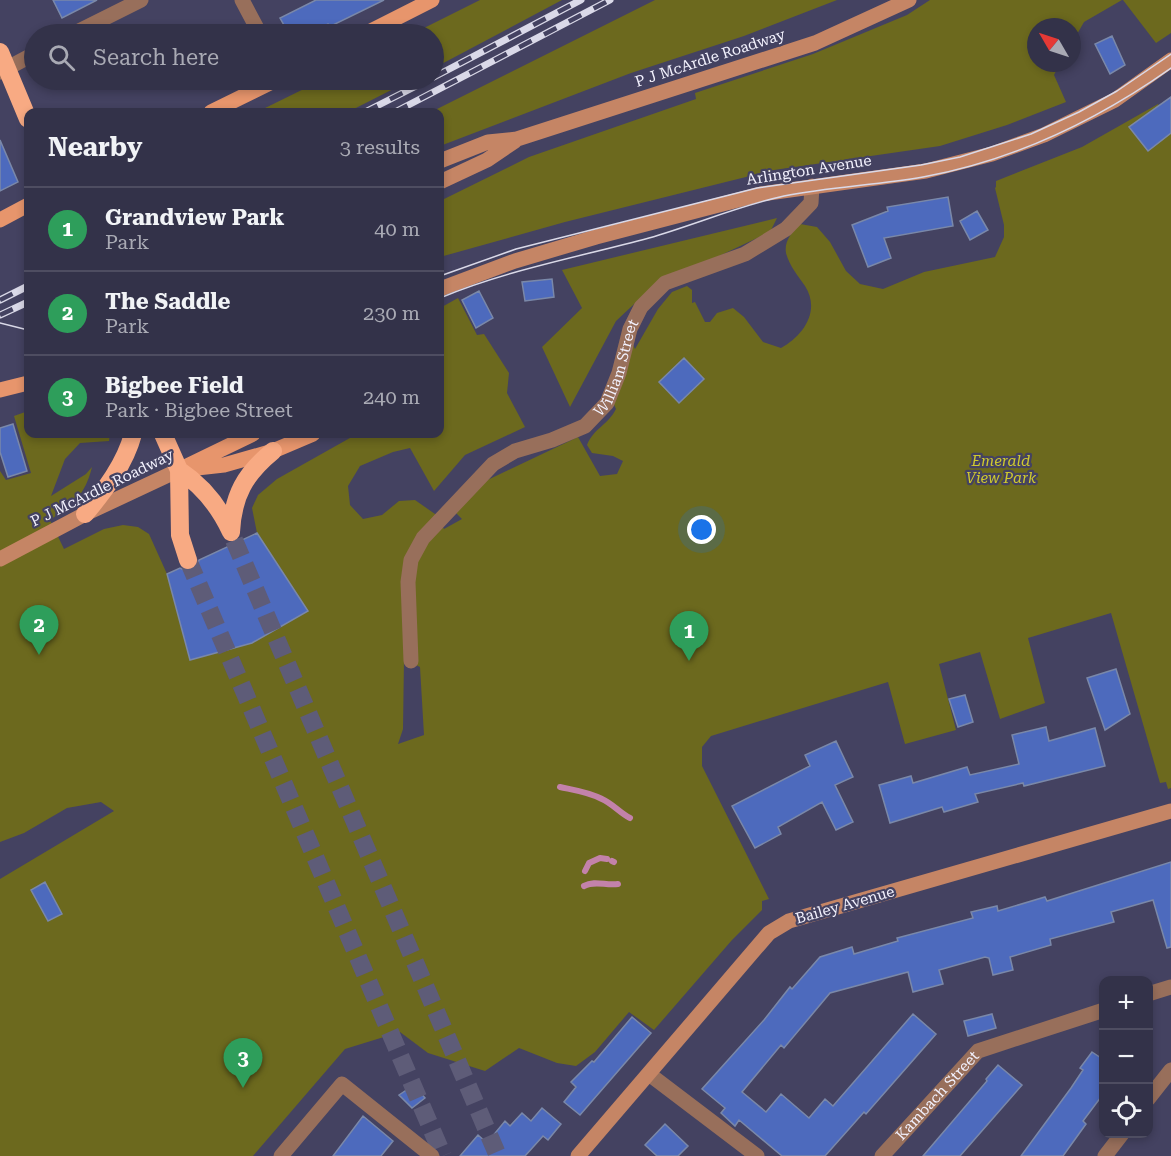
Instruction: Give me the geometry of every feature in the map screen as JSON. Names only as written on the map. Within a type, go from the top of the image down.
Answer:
[{"type":"highway","points":[[0,52],[24,109]]},
{"type":"highway","points":[[165,438],[179,470],[180,535],[188,560]]},
{"type":"highway","points":[[85,514],[116,472],[131,440]]},
{"type":"highway","points":[[179,470],[193,479],[208,494],[223,515],[233,536],[232,517],[244,483],[254,466],[273,451]]},
{"type":"main road","points":[[384,24],[432,0]]},
{"type":"main road","name":"P J McArdle Roadway","points":[[444,159],[488,142],[517,139],[815,43],[909,0]]},
{"type":"main road","name":"Arlington Avenue","points":[[444,288],[515,261],[596,237],[760,194],[926,171],[992,154],[1044,135],[1115,100],[1171,60]]},
{"type":"main road","points":[[219,108],[256,90]]},
{"type":"main road","name":"P J McArdle Roadway","points":[[444,180],[487,160],[517,139]]},
{"type":"main road","points":[[0,220],[24,207]]},
{"type":"main road","points":[[0,390],[24,384]]},
{"type":"main road","name":"P J McArdle Roadway","points":[[0,559],[85,514],[245,438]]},
{"type":"main road","points":[[179,470],[224,465],[273,451],[304,438]]},
{"type":"main road","name":"Bailey Avenue","points":[[578,1156],[769,933],[789,921],[1171,811]]},
{"type":"street","points":[[93,24],[141,0]]},
{"type":"street","points":[[242,0],[255,24]]},
{"type":"street","points":[[0,72],[24,59]]},
{"type":"street","name":"William Street","points":[[411,661],[408,582],[411,560],[423,538],[493,464],[515,451],[552,440],[585,426],[607,403],[619,373],[630,329],[641,307],[665,284],[745,254],[786,229],[811,203],[812,186]]},
{"type":"street","points":[[1153,993],[1171,987]]},
{"type":"street","name":"Kambach Street","points":[[882,1156],[978,1052],[1099,1012]]},
{"type":"street","points":[[1153,1094],[1171,1070]]},
{"type":"street","points":[[649,1074],[757,1156]]},
{"type":"street","points":[[281,1156],[342,1084],[414,1151],[432,1156]]},
{"type":"street","points":[[1105,1156],[1119,1138]]},
{"type":"green space","points":[[480,0],[562,0],[444,63],[444,24],[432,24]]},
{"type":"green space","points":[[655,0],[837,0],[744,36],[631,73],[444,144],[444,108],[439,108]]},
{"type":"green space","points":[[930,0],[1122,0],[1084,22],[1081,27],[1081,18],[1027,18],[1027,72],[1056,72],[1054,75],[1066,102],[1007,125],[940,146],[774,170],[565,222],[444,256],[444,199],[529,157],[696,99],[695,93],[813,54],[907,15]]},
{"type":"green space","points":[[1123,0],[1171,0],[1171,33],[1156,43]]},
{"type":"green space","points":[[302,90],[391,90],[356,108],[265,108]]},
{"type":"green space","name":"Emerald View Park","points":[[1158,104],[1171,126],[1171,788],[1168,789],[1166,782],[1160,783],[1111,613],[1028,638],[1045,703],[1000,719],[980,652],[939,664],[956,730],[905,744],[888,682],[711,736],[702,747],[702,766],[769,899],[762,901],[762,910],[732,940],[654,1030],[629,1012],[595,1052],[576,1066],[557,1063],[519,1048],[485,1071],[428,1053],[400,1032],[345,1049],[253,1156],[0,1156],[0,879],[114,811],[101,802],[67,808],[24,833],[0,842],[0,471],[6,480],[31,473],[14,416],[24,412],[24,438],[109,438],[109,441],[80,443],[65,459],[51,496],[86,474],[92,467],[86,485],[77,499],[50,520],[64,549],[104,529],[123,525],[138,527],[149,534],[167,574],[190,660],[252,643],[307,610],[257,533],[252,508],[258,495],[277,479],[350,438],[444,438],[444,306],[458,298],[477,335],[484,334],[509,373],[507,393],[525,427],[465,455],[434,491],[410,448],[393,452],[360,466],[348,486],[350,505],[363,519],[382,515],[399,501],[415,500],[435,514],[444,529],[462,519],[454,511],[477,485],[578,437],[600,476],[617,474],[623,461],[613,456],[592,453],[587,445],[593,434],[616,409],[609,394],[633,345],[635,349],[658,309],[672,292],[687,286],[692,290],[692,303],[695,302],[705,322],[710,322],[717,313],[733,308],[744,317],[763,342],[781,348],[802,330],[810,313],[809,295],[791,266],[786,253],[787,241],[800,224],[817,227],[830,242],[846,271],[860,284],[883,289],[924,272],[995,257],[1004,237],[1004,225],[995,188],[996,181],[1082,147]],"holes":[[[404,659],[420,667],[424,735],[398,744],[403,729]]]},
{"type":"green space","points":[[777,218],[770,232],[647,292],[616,321],[570,407],[542,347],[582,308],[562,270]]},
{"type":"building","points":[[53,0],[97,0],[62,18]]},
{"type":"building","points":[[316,0],[384,0],[335,24],[283,24],[280,18]]},
{"type":"building","points":[[1112,36],[1125,65],[1110,74],[1095,44]]},
{"type":"building","points":[[1171,97],[1171,133],[1148,151],[1129,127]]},
{"type":"building","points":[[0,140],[18,182],[0,191]]},
{"type":"building","points":[[948,197],[953,226],[884,238],[891,258],[868,267],[852,225],[888,211],[887,207]]},
{"type":"building","points":[[977,211],[988,230],[970,240],[960,221]]},
{"type":"building","points":[[552,279],[554,297],[525,301],[522,282]]},
{"type":"building","points":[[479,291],[493,318],[476,328],[462,300]]},
{"type":"building","points":[[684,358],[704,379],[679,403],[659,382]]},
{"type":"building","points":[[13,424],[27,471],[8,477],[0,452],[0,428]]},
{"type":"building","points":[[257,533],[308,611],[252,643],[190,660],[167,574],[180,568],[186,571],[192,570],[197,567],[199,560]]},
{"type":"building","points":[[1116,669],[1130,714],[1105,730],[1087,678]]},
{"type":"building","points":[[965,695],[973,722],[958,727],[949,699]]},
{"type":"building","points":[[1046,727],[1049,741],[1095,728],[1105,766],[1024,786],[1023,783],[975,794],[978,802],[944,812],[942,807],[890,823],[879,785],[911,776],[913,783],[967,767],[970,775],[1019,764],[1012,735]]},
{"type":"building","points":[[836,741],[853,777],[835,785],[853,822],[836,830],[822,802],[778,827],[781,834],[755,848],[732,806],[810,766],[805,755]]},
{"type":"building","points":[[1171,862],[1171,947],[1167,948],[1153,900],[1111,912],[1114,922],[1050,939],[1051,945],[1010,957],[1013,970],[993,975],[989,958],[985,957],[939,970],[943,984],[913,992],[908,972],[830,993],[784,1048],[781,1045],[742,1092],[766,1112],[781,1094],[809,1118],[825,1099],[833,1106],[913,1014],[936,1034],[866,1114],[864,1112],[825,1156],[782,1156],[739,1120],[735,1126],[721,1113],[725,1108],[702,1089],[764,1020],[790,987],[792,989],[820,957],[852,947],[854,954],[898,941],[897,938],[973,918],[971,912],[997,906],[998,911],[1045,897],[1047,901]]},
{"type":"building","points":[[45,882],[62,914],[48,921],[31,890]]},
{"type":"building","points":[[992,1014],[996,1028],[968,1036],[964,1021]]},
{"type":"building","points":[[632,1017],[651,1033],[580,1115],[564,1102],[576,1087],[571,1082],[592,1061],[594,1062]]},
{"type":"building","points":[[1092,1052],[1099,1057],[1099,1100],[1083,1121],[1086,1124],[1063,1156],[1021,1156],[1071,1088],[1083,1070],[1080,1068]]},
{"type":"building","points":[[998,1065],[1022,1085],[960,1156],[923,1156],[987,1081],[986,1079]]},
{"type":"building","points":[[414,1085],[425,1098],[412,1108],[399,1095]]},
{"type":"building","points":[[542,1108],[561,1124],[548,1140],[543,1136],[525,1156],[460,1156],[478,1135],[487,1143],[505,1121],[510,1126],[522,1113],[531,1121]]},
{"type":"building","points":[[363,1116],[393,1141],[381,1156],[333,1156]]},
{"type":"building","points":[[665,1124],[688,1146],[678,1156],[657,1156],[645,1145]]},
{"type":"waterway","points":[[560,787],[597,797],[610,803],[630,818]]},
{"type":"waterway","points":[[585,871],[589,863],[600,858],[607,859]]},
{"type":"waterway","points":[[584,886],[592,883],[618,884]]},
{"type":"tunnel","points":[[234,540],[498,1156]]},
{"type":"tunnel","points":[[188,560],[443,1156]]},
{"type":"tram line","points":[[444,275],[516,249],[757,188],[921,165],[960,157],[1031,134],[1079,112],[1117,91],[1171,54]]},
{"type":"tram line","points":[[444,296],[491,279],[649,238],[767,200],[801,193],[923,177],[990,160],[1022,149],[1084,121],[1114,105],[1171,68]]},
{"type":"tram line","points":[[0,323],[24,329]]},
{"type":"railway","points":[[444,72],[581,0]]},
{"type":"railway","points":[[444,86],[610,0]]},
{"type":"railway","points":[[373,108],[408,90]]},
{"type":"railway","points":[[403,108],[437,90]]},
{"type":"railway","points":[[0,300],[24,288]]},
{"type":"railway","points":[[0,315],[24,304]]},
{"type":"place","name":"The Saddle","points":[[39,655]]},
{"type":"place","name":"Grandview Park","points":[[689,661]]},
{"type":"place","name":"Bigbee Field","points":[[243,1088]]}]
